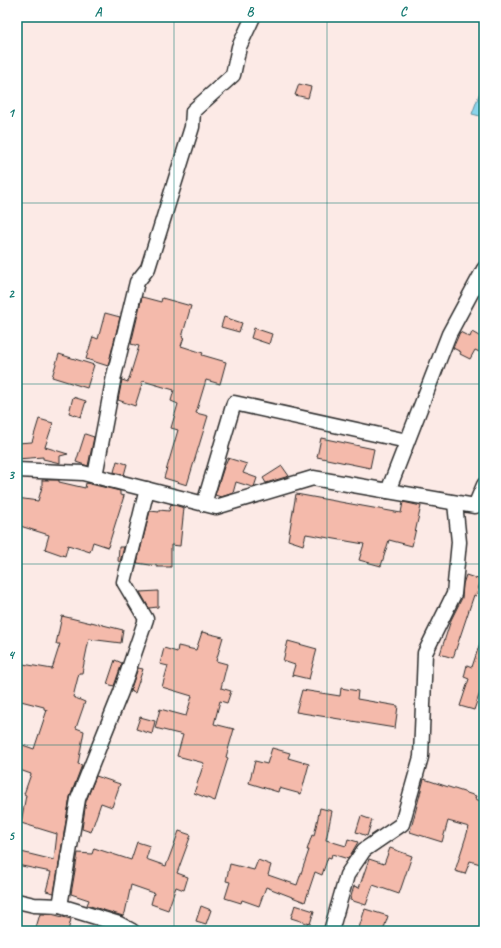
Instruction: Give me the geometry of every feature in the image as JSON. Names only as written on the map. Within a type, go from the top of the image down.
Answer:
[{"type":"street","points":[[95,476],[114,376],[137,282],[148,268],[192,127],[193,110],[233,75],[239,47],[253,17]]},
{"type":"street","points":[[388,491],[449,334],[484,269]]},
{"type":"street","points":[[204,504],[234,403],[407,441]]},
{"type":"street","points":[[17,470],[82,473],[216,507],[313,478],[475,506],[484,485]]},
{"type":"street","points":[[60,906],[78,799],[121,692],[146,619],[124,582],[147,490]]},
{"type":"street","points":[[332,931],[348,874],[364,850],[402,824],[421,758],[425,653],[454,594],[459,542],[455,503]]},
{"type":"street","points":[[17,901],[34,905],[60,906],[119,924],[132,931]]},
{"type":"water","points":[[484,81],[484,117],[472,114]]},
{"type":"building","points":[[299,84],[311,87],[308,98],[295,95]]},
{"type":"building","points":[[142,297],[161,302],[162,298],[191,306],[182,337],[184,337],[181,346],[203,353],[202,355],[226,362],[220,384],[206,380],[196,413],[208,416],[187,485],[164,478],[178,430],[171,428],[178,404],[171,401],[174,390],[143,381],[135,406],[118,400],[122,380],[128,382],[139,346],[131,344]]},
{"type":"building","points":[[105,313],[120,317],[108,366],[86,359],[93,337],[98,339]]},
{"type":"building","points":[[224,317],[242,323],[239,332],[221,327]]},
{"type":"building","points":[[254,328],[272,334],[269,344],[251,338]]},
{"type":"building","points":[[460,332],[470,337],[472,332],[484,339],[484,354],[475,350],[470,359],[460,354],[461,352],[453,348]]},
{"type":"building","points":[[59,354],[94,365],[87,388],[52,377]]},
{"type":"building","points":[[73,397],[86,401],[81,417],[69,413]]},
{"type":"building","points":[[39,419],[53,423],[45,447],[68,454],[60,456],[60,463],[43,459],[43,457],[17,459],[17,443],[32,442]]},
{"type":"building","points":[[85,434],[94,437],[88,466],[76,462]]},
{"type":"building","points":[[321,438],[374,449],[370,468],[317,457]]},
{"type":"building","points":[[228,458],[247,464],[243,473],[257,478],[254,487],[236,482],[233,493],[221,497],[215,495]]},
{"type":"building","points":[[117,461],[127,464],[124,475],[114,472]]},
{"type":"building","points":[[282,466],[289,476],[266,483],[263,478]]},
{"type":"building","points":[[42,480],[59,480],[59,482],[85,488],[86,483],[120,491],[120,495],[124,496],[108,547],[93,542],[90,552],[68,545],[65,556],[45,549],[49,535],[17,525],[17,498],[38,501],[42,487]]},
{"type":"building","points":[[296,494],[401,513],[403,502],[421,506],[412,546],[389,540],[381,566],[359,560],[364,544],[306,534],[303,545],[288,540]]},
{"type":"building","points":[[171,504],[184,508],[180,546],[171,545],[171,567],[157,567],[137,563],[150,511],[169,511]]},
{"type":"building","points":[[119,547],[124,547],[120,562],[118,561]]},
{"type":"building","points":[[466,575],[481,580],[476,596],[474,595],[453,658],[440,654],[451,620],[462,598],[463,584]]},
{"type":"building","points":[[158,591],[158,607],[149,608],[140,592]]},
{"type":"building","points":[[62,616],[123,630],[121,643],[89,639],[82,673],[79,673],[73,697],[85,702],[76,728],[84,731],[78,764],[82,765],[70,797],[54,893],[46,891],[51,872],[17,865],[17,851],[54,860],[57,834],[21,823],[26,795],[24,794],[31,774],[17,769],[17,743],[34,749],[47,710],[44,709],[44,707],[17,700],[17,663],[52,669],[60,644],[56,644]]},
{"type":"building","points":[[202,632],[223,637],[216,661],[227,664],[221,688],[231,691],[227,703],[220,701],[214,724],[234,729],[226,757],[228,758],[215,801],[194,793],[204,763],[177,756],[183,735],[155,728],[160,709],[186,716],[192,696],[162,687],[168,666],[160,664],[164,648],[177,652],[178,646],[196,650]]},
{"type":"building","points":[[482,637],[484,638],[484,681],[474,710],[460,706],[469,679],[464,677],[467,665],[472,667]]},
{"type":"building","points":[[288,641],[317,649],[309,679],[292,675],[295,665],[283,661]]},
{"type":"building","points":[[115,660],[122,663],[114,686],[107,684]]},
{"type":"building","points":[[138,668],[143,669],[135,693],[130,691]]},
{"type":"building","points":[[341,688],[358,691],[357,699],[398,706],[395,728],[296,712],[302,690],[340,696]]},
{"type":"building","points":[[140,717],[155,721],[152,734],[136,729]]},
{"type":"building","points":[[272,748],[290,753],[288,758],[309,764],[301,794],[279,788],[278,792],[249,783],[255,761],[267,764]]},
{"type":"building","points":[[96,776],[120,784],[112,807],[101,803],[91,832],[82,829],[86,801]]},
{"type":"building","points":[[424,779],[476,796],[475,799],[484,802],[484,865],[470,861],[465,874],[455,871],[469,827],[448,821],[442,842],[410,832]]},
{"type":"building","points":[[320,808],[332,811],[326,840],[346,846],[348,839],[358,842],[348,859],[332,854],[331,858],[328,857],[322,875],[315,872],[305,902],[266,887],[259,906],[242,900],[241,903],[225,898],[230,882],[226,881],[230,864],[254,870],[258,860],[271,865],[268,875],[297,885],[309,850],[307,850],[312,835],[314,836]]},
{"type":"building","points":[[361,816],[372,820],[367,836],[356,832]]},
{"type":"building","points":[[179,831],[191,835],[177,873],[188,877],[184,890],[176,887],[168,910],[151,904],[154,893],[131,885],[123,916],[87,905],[89,900],[71,894],[78,853],[92,854],[94,848],[131,860],[137,842],[150,846],[146,859],[166,866]]},
{"type":"building","points":[[390,848],[412,856],[399,894],[373,885],[366,905],[350,900],[354,886],[359,888],[369,859],[384,864]]},
{"type":"building","points":[[295,905],[314,911],[310,924],[291,918]]},
{"type":"building","points":[[201,906],[211,910],[206,924],[196,921]]},
{"type":"building","points":[[365,909],[388,916],[383,931],[358,931]]},
{"type":"building","points":[[40,914],[51,914],[71,919],[68,931],[35,931]]}]
